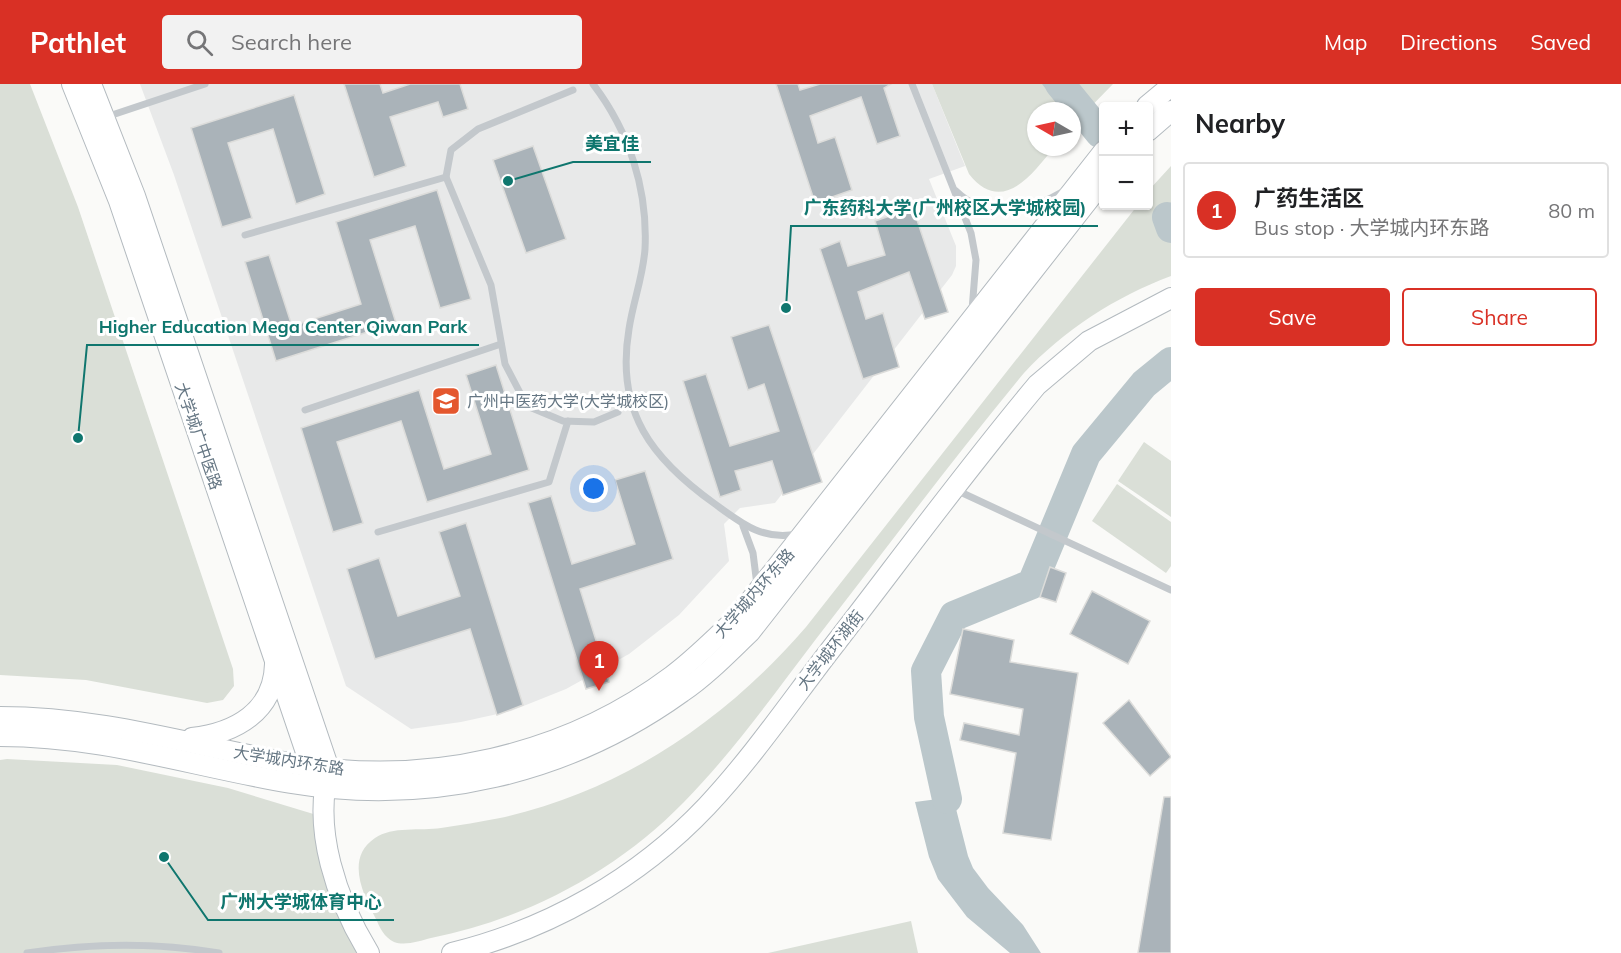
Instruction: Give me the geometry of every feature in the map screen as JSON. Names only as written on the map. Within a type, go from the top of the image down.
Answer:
[{"type":"main road","name":"大学城广中医路","points":[[72,84],[116,190],[275,662],[321,774]]},
{"type":"main road","name":"大学城广中医路","points":[[91,84],[135,195],[321,774],[326,831],[335,877],[347,911],[369,953]]},
{"type":"main road","points":[[1152,102],[1171,86]]},
{"type":"main road","points":[[1153,127],[1171,111]]},
{"type":"main road","name":"大学城内环东路","points":[[0,717],[93,722],[176,739],[321,774],[432,770],[517,753],[573,733],[607,716],[672,676],[736,619],[807,531],[1075,184],[1100,156]]},
{"type":"main road","name":"大学城内环东路","points":[[0,736],[51,737],[434,789],[523,772],[615,734],[684,691],[750,632],[1099,186]]},
{"type":"main road","name":"大学城环湖街","points":[[452,953],[502,938],[567,911],[619,880],[681,832],[708,805],[751,753],[1037,385],[1062,362],[1114,327],[1171,298]]},
{"type":"main road","points":[[176,739],[216,734],[250,718],[267,697],[275,675],[275,662]]},
{"type":"lane","points":[[106,117],[206,84]]},
{"type":"lane","points":[[593,84],[610,107],[627,143],[642,198],[645,250],[626,344],[626,364],[632,404],[648,440],[671,470],[741,524],[757,532],[775,536],[807,531]]},
{"type":"lane","points":[[912,84],[971,233],[976,260],[975,297],[968,323]]},
{"type":"lane","points":[[573,90],[478,129],[451,150],[446,177],[491,285],[505,364],[527,406],[568,421],[594,422],[618,412]]},
{"type":"lane","points":[[245,235],[446,177]]},
{"type":"lane","points":[[954,189],[982,207],[1012,211],[1039,204],[1075,184]]},
{"type":"lane","points":[[305,411],[501,344]]},
{"type":"lane","points":[[378,532],[549,482],[568,421]]},
{"type":"lane","points":[[954,489],[1171,590]]},
{"type":"lane","points":[[741,524],[750,542],[757,568],[756,596]]},
{"type":"lane","points":[[27,953],[115,944],[172,946],[219,953]]},
{"type":"shaded area","points":[[0,84],[30,84],[78,207],[233,669],[234,686],[223,700],[207,703],[86,680],[0,675]]},
{"type":"shaded area","name":"广州中医药大学(大学城校区)","points":[[140,84],[932,84],[965,166],[929,179],[956,246],[956,266],[952,275],[775,503],[740,508],[724,524],[729,561],[679,615],[629,654],[566,689],[511,711],[461,722],[411,729],[346,686],[174,175]]},
{"type":"shaded area","points":[[932,84],[1113,84],[1081,117],[1081,102],[1027,102],[1027,156],[1047,156],[1027,178],[1016,186],[1005,191],[993,191],[981,186],[969,174]]},
{"type":"shaded area","points":[[1042,84],[1076,84],[1088,101],[1081,112],[1081,102],[1056,102]]},
{"type":"shaded area","points":[[1171,166],[1171,276],[1130,294],[1092,316],[1056,343],[1024,373],[753,722],[684,802],[658,827],[599,871],[535,905],[466,930],[417,942],[398,943],[388,938],[366,899],[359,877],[361,856],[366,846],[382,834],[441,828],[500,818],[545,806],[588,790],[668,748],[706,722],[741,693],[806,627],[1134,210],[1153,210],[1153,186]]},
{"type":"shaded area","points":[[1144,442],[1171,461],[1171,517],[1118,481]]},
{"type":"shaded area","points":[[1117,484],[1171,522],[1171,566],[1166,573],[1092,521]]},
{"type":"shaded area","points":[[0,760],[117,765],[228,788],[320,816],[363,953],[0,953]]},
{"type":"shaded area","points":[[953,797],[973,868],[988,888],[1023,925],[1041,953],[1010,953],[967,917],[938,879],[929,857],[915,802]]},
{"type":"shaded area","points":[[911,921],[918,953],[768,953]]},
{"type":"building","points":[[344,84],[380,84],[383,93],[410,84],[460,84],[468,109],[443,117],[438,102],[390,117],[406,166],[374,177]]},
{"type":"building","points":[[776,84],[798,84],[800,90],[820,84],[891,84],[884,88],[900,136],[877,144],[861,97],[810,116],[818,143],[835,137],[852,190],[815,203]]},
{"type":"building","points":[[294,95],[325,194],[296,204],[273,129],[228,143],[252,218],[222,227],[191,128]]},
{"type":"building","points":[[533,146],[566,239],[526,253],[493,160]]},
{"type":"building","points":[[437,190],[471,299],[440,308],[415,226],[370,240],[396,323],[276,361],[245,262],[269,255],[292,326],[361,304],[336,222]]},
{"type":"building","points":[[913,208],[948,312],[925,319],[909,272],[858,292],[866,319],[883,313],[899,367],[863,379],[820,249],[840,241],[848,266],[885,255],[875,221]]},
{"type":"building","points":[[769,325],[822,482],[783,495],[772,461],[735,471],[741,490],[720,497],[683,381],[706,374],[730,446],[779,431],[764,384],[748,390],[731,337]]},
{"type":"building","points":[[496,365],[529,470],[427,502],[401,421],[337,442],[363,523],[333,532],[301,428],[419,390],[444,469],[491,454],[466,375]]},
{"type":"building","points":[[645,471],[673,559],[580,589],[609,682],[586,689],[528,503],[551,496],[572,564],[635,544],[615,480]]},
{"type":"building","points":[[466,523],[523,705],[497,715],[470,629],[375,659],[347,569],[379,558],[398,616],[460,596],[439,532]]},
{"type":"building","points":[[1050,567],[1066,573],[1056,602],[1040,597]]},
{"type":"building","points":[[1092,591],[1150,621],[1128,664],[1070,634]]},
{"type":"building","points":[[963,629],[1014,640],[1010,662],[1078,673],[1051,840],[1003,833],[1016,753],[960,740],[964,723],[1019,735],[1023,709],[950,694]]},
{"type":"building","points":[[1129,700],[1171,757],[1150,776],[1103,723]]},
{"type":"building","points":[[1164,797],[1171,797],[1171,953],[1138,953]]},
{"type":"waterway","points":[[1060,84],[1099,132]]},
{"type":"waterway","points":[[1167,217],[1171,228]]},
{"type":"waterway","points":[[947,799],[929,717],[926,671],[954,616],[1032,584],[1086,454],[1144,384],[1171,362]]},
{"type":"place","name":"美宜佳","points":[[508,181]]},
{"type":"place","name":"广东药科大学(广州校区大学城校园)","points":[[786,308]]},
{"type":"place","name":"广州中医药大学(大学城校区)","points":[[446,401]]},
{"type":"place","name":"Higher Education Mega Center Qiwan Park","points":[[78,438]]},
{"type":"place","name":"广药生活区","points":[[599,691]]},
{"type":"place","name":"广州大学城体育中心","points":[[164,857]]}]
